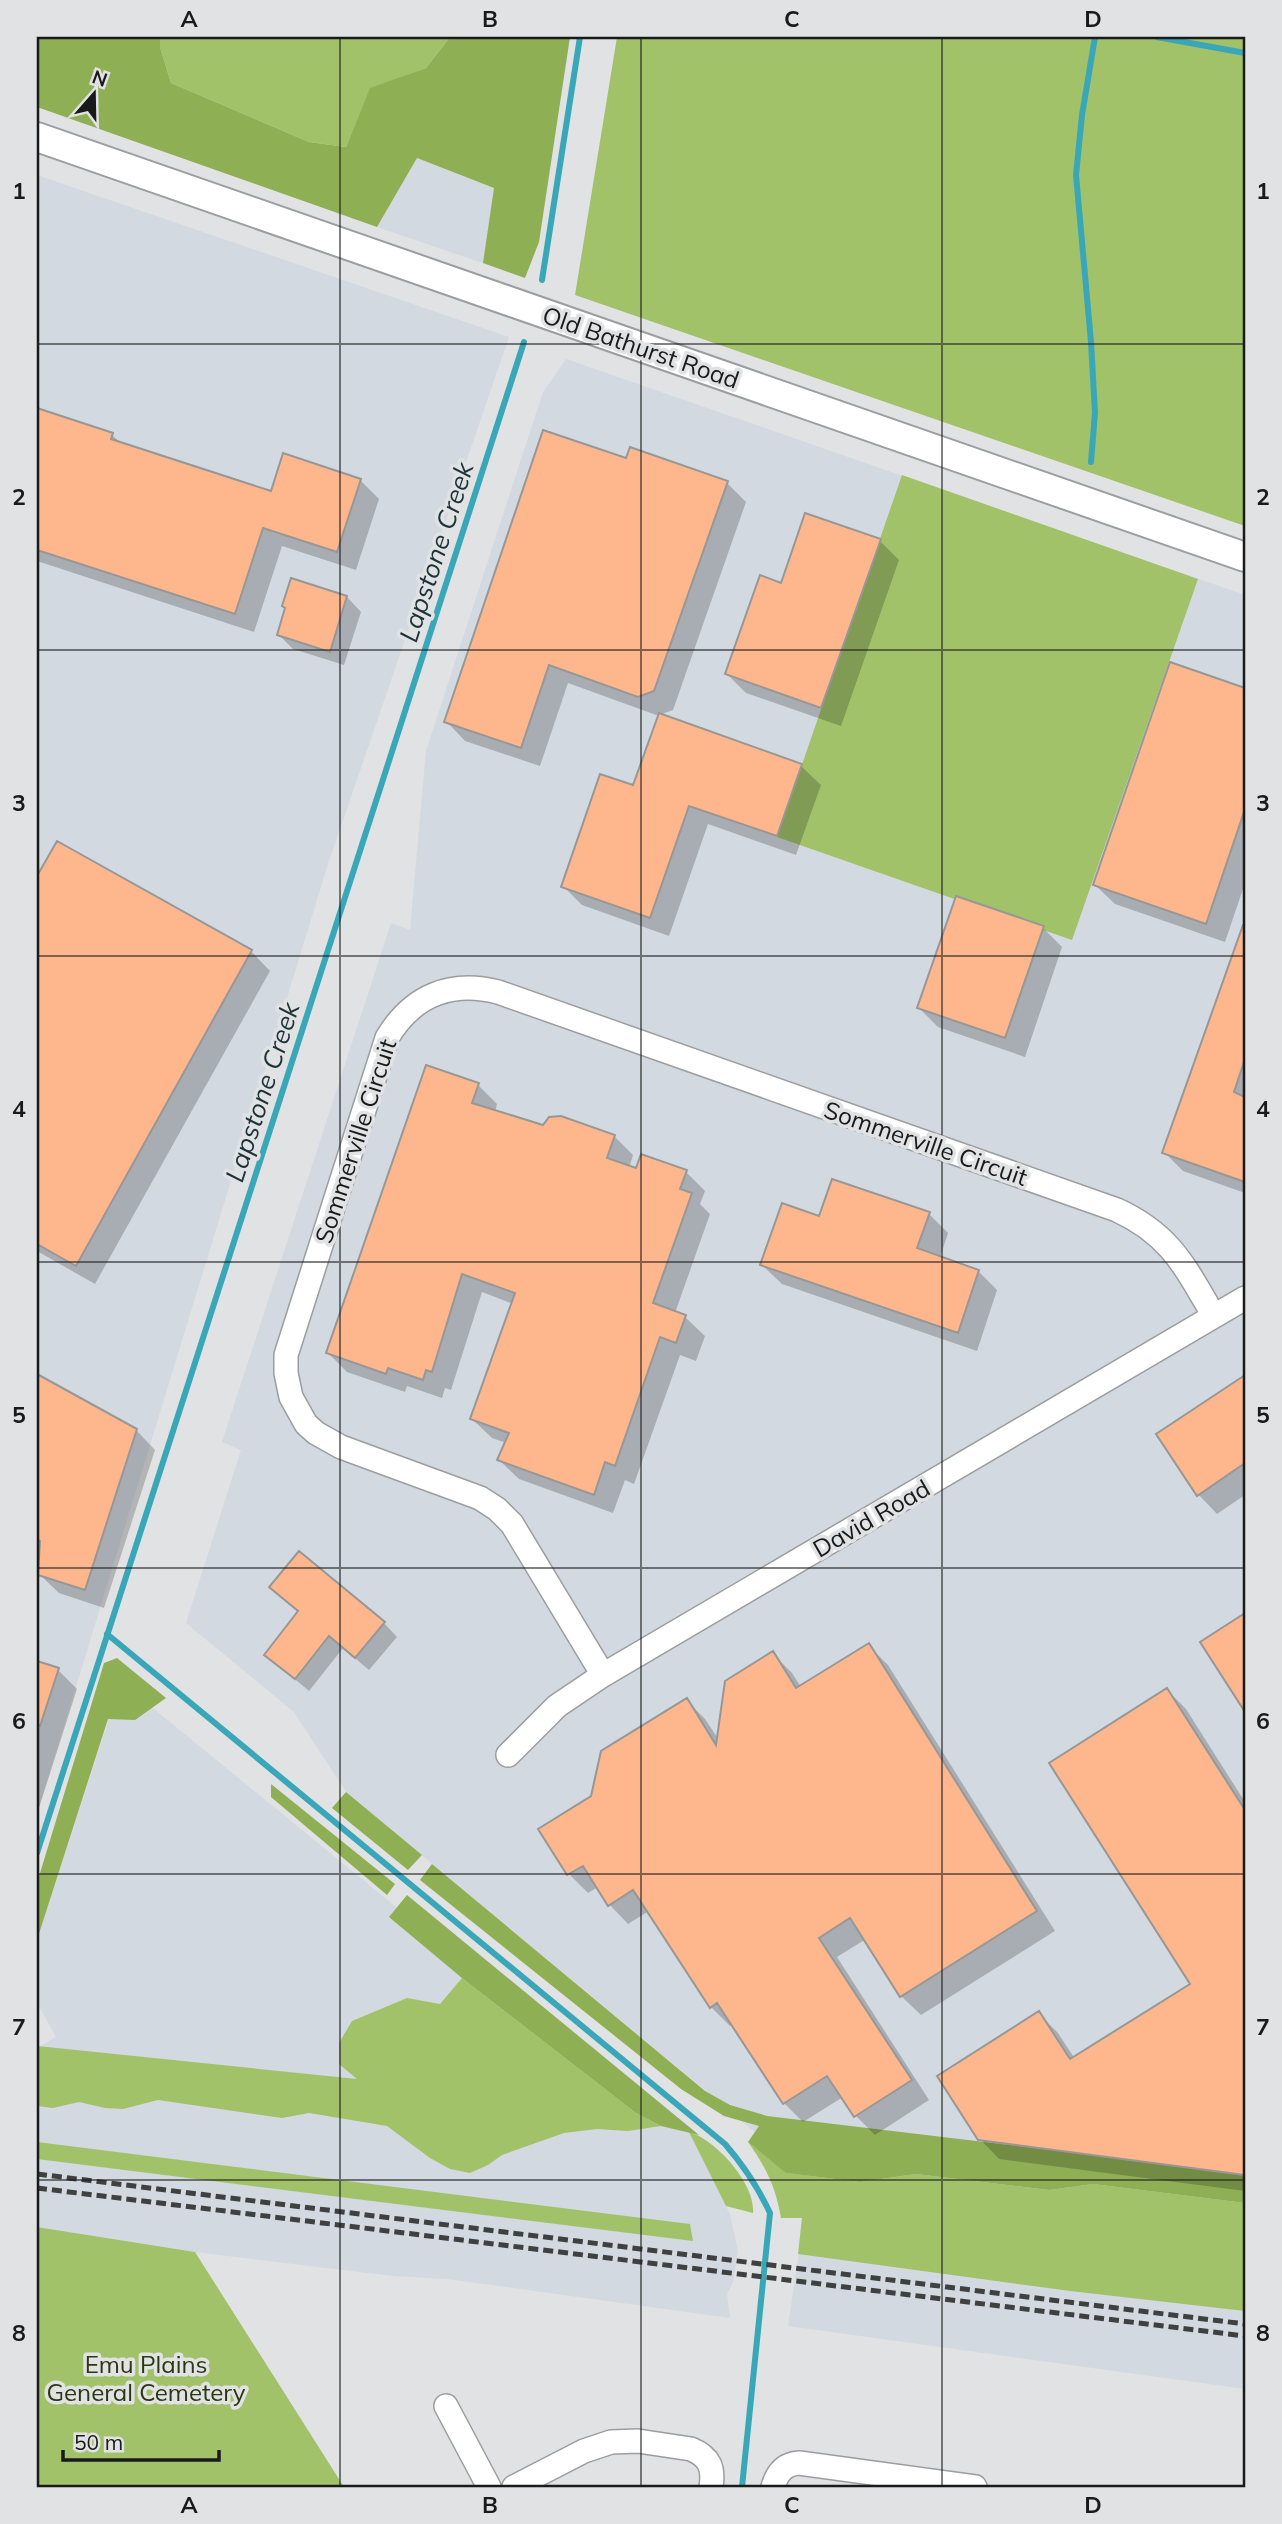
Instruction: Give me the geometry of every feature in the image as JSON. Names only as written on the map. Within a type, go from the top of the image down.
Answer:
[{"type":"main road","name":"Old Bathurst Road","points":[[37,137],[1245,557]]},
{"type":"street","name":"Sommerville Circuit","points":[[603,1675],[506,1517],[480,1498],[328,1441],[306,1424],[288,1387],[286,1354],[387,1038],[397,1021],[423,1000],[440,992],[467,987],[498,992],[1117,1210],[1152,1229],[1179,1256],[1214,1316]]},
{"type":"street","name":"David Road","points":[[509,1755],[557,1706],[603,1675],[1245,1298]]},
{"type":"street","points":[[446,2406],[489,2487]]},
{"type":"street","points":[[514,2487],[584,2451],[624,2440],[691,2449],[706,2458],[710,2464],[711,2487]]},
{"type":"street","points":[[773,2487],[785,2467],[799,2463],[975,2487]]},
{"type":"shaded area","points":[[417,158],[495,188],[483,263],[377,227]]},
{"type":"shaded area","points":[[37,175],[509,337],[328,864],[37,1814]]},
{"type":"shaded area","points":[[566,359],[1245,595],[1245,2389],[788,2326],[805,2188],[748,2142],[768,2143],[346,1792],[294,1712],[186,1623],[241,1450],[222,1442],[391,923],[410,930],[426,751],[543,392]]},
{"type":"shaded area","points":[[121,1682],[665,2127],[689,2132],[730,2214],[738,2251],[733,2282],[727,2294],[730,2318],[448,2279],[393,2276],[195,2252],[37,2227],[37,2048],[56,2037],[37,2003],[37,1940]]},
{"type":"green space","points":[[37,37],[160,37],[160,47],[171,83],[309,142],[346,147],[370,88],[426,68],[450,37],[570,37],[539,242],[525,278],[483,263],[494,188],[417,158],[377,227],[37,107]]},
{"type":"green space","points":[[160,37],[450,37],[426,68],[370,89],[346,147],[309,142],[171,83],[160,47]]},
{"type":"green space","points":[[617,37],[1245,37],[1245,526],[575,295]]},
{"type":"green space","points":[[902,475],[1198,579],[1072,940],[777,837]]},
{"type":"green space","points":[[117,1658],[166,1698],[135,1720],[108,1719],[37,1940],[37,1883],[104,1663]]},
{"type":"green space","points":[[271,1784],[395,1884],[387,1895],[271,1797]]},
{"type":"green space","points":[[346,1792],[422,1855],[408,1870],[332,1808]]},
{"type":"green space","points":[[432,1864],[705,2091],[730,2105],[767,2116],[1245,2173],[1245,2203],[1093,2184],[1049,2190],[916,2174],[860,2182],[786,2173],[748,2142],[759,2126],[724,2116],[681,2089],[420,1880]]},
{"type":"green space","points":[[407,1895],[699,2135],[661,2126],[636,2113],[462,1978],[389,1917]]},
{"type":"green space","points":[[462,1978],[636,2113],[661,2126],[628,2131],[597,2129],[564,2133],[502,2155],[470,2173],[450,2169],[430,2158],[387,2126],[309,2113],[282,2118],[158,2100],[123,2109],[79,2102],[53,2108],[37,2106],[37,2046],[357,2079],[339,2064],[339,2043],[352,2021],[407,1998],[440,2004]]},
{"type":"green space","points":[[689,2132],[710,2144],[732,2164],[748,2189],[753,2213],[726,2206]]},
{"type":"green space","points":[[37,2142],[690,2224],[693,2241],[37,2159]]},
{"type":"green space","points":[[748,2142],[787,2173],[860,2182],[916,2174],[1049,2190],[1093,2184],[1245,2203],[1245,2311],[1070,2291],[798,2254],[802,2218],[781,2218],[769,2178]]},
{"type":"green space","name":"Emu Plains General Cemetery","points":[[37,2227],[195,2252],[344,2487],[37,2487]]},
{"type":"building","points":[[37,408],[113,433],[111,439],[271,491],[283,453],[361,479],[337,552],[263,528],[235,614],[37,550]]},
{"type":"building","points":[[543,430],[626,458],[630,447],[728,481],[654,691],[638,697],[549,665],[521,748],[444,722]]},
{"type":"building","points":[[805,513],[881,539],[821,708],[725,674],[760,575],[781,583]]},
{"type":"building","points":[[291,578],[347,596],[330,652],[277,635]]},
{"type":"building","points":[[1170,662],[1245,688],[1245,809],[1206,924],[1093,885]]},
{"type":"building","points":[[659,713],[802,764],[777,836],[689,806],[650,918],[561,887],[600,774],[633,785]]},
{"type":"building","points":[[57,841],[252,950],[76,1266],[37,1244],[37,876]]},
{"type":"building","points":[[956,896],[1044,926],[1005,1038],[917,1008]]},
{"type":"building","points":[[1243,925],[1245,1059],[1234,1092],[1245,1097],[1245,1182],[1162,1153]]},
{"type":"building","points":[[426,1065],[479,1083],[472,1103],[543,1125],[549,1117],[561,1116],[615,1135],[607,1158],[636,1168],[641,1154],[687,1170],[680,1189],[692,1193],[653,1303],[686,1315],[676,1343],[660,1337],[615,1466],[605,1462],[594,1495],[497,1460],[509,1433],[470,1419],[515,1293],[462,1274],[432,1372],[426,1370],[423,1380],[388,1368],[386,1374],[326,1353]]},
{"type":"building","points":[[832,1179],[930,1212],[917,1248],[979,1270],[958,1333],[760,1265],[782,1203],[819,1216]]},
{"type":"building","points":[[37,1374],[137,1429],[85,1590],[38,1575],[40,1541],[37,1539]]},
{"type":"building","points":[[1245,1375],[1245,1463],[1197,1496],[1156,1434]]},
{"type":"building","points":[[299,1551],[385,1622],[355,1658],[329,1636],[295,1679],[264,1655],[298,1611],[269,1587]]},
{"type":"building","points":[[1245,1613],[1245,1712],[1200,1642]]},
{"type":"building","points":[[869,1643],[1037,1911],[900,1997],[850,1918],[819,1938],[912,2080],[854,2117],[827,2076],[783,2104],[717,2003],[710,2008],[633,1890],[608,1906],[583,1866],[567,1875],[538,1829],[591,1796],[601,1751],[687,1698],[716,1745],[725,1681],[773,1651],[796,1688]]},
{"type":"building","points":[[37,1661],[59,1668],[40,1726],[37,1725]]},
{"type":"building","points":[[1167,1688],[1245,1810],[1245,2175],[978,2140],[937,2076],[1039,2011],[1070,2059],[1190,1984],[1049,1763]]},
{"type":"waterway","name":"Lapstone Creek","points":[[542,280],[580,37]]},
{"type":"waterway","points":[[1091,462],[1095,413],[1076,175],[1082,115],[1095,37]]},
{"type":"waterway","points":[[1157,37],[1245,53]]},
{"type":"waterway","name":"Lapstone Creek","points":[[37,1853],[524,342]]},
{"type":"waterway","points":[[107,1634],[725,2144],[738,2160],[770,2213],[742,2487]]},
{"type":"railway","points":[[37,2174],[1245,2324]]},
{"type":"railway","points":[[37,2188],[1245,2336]]}]
